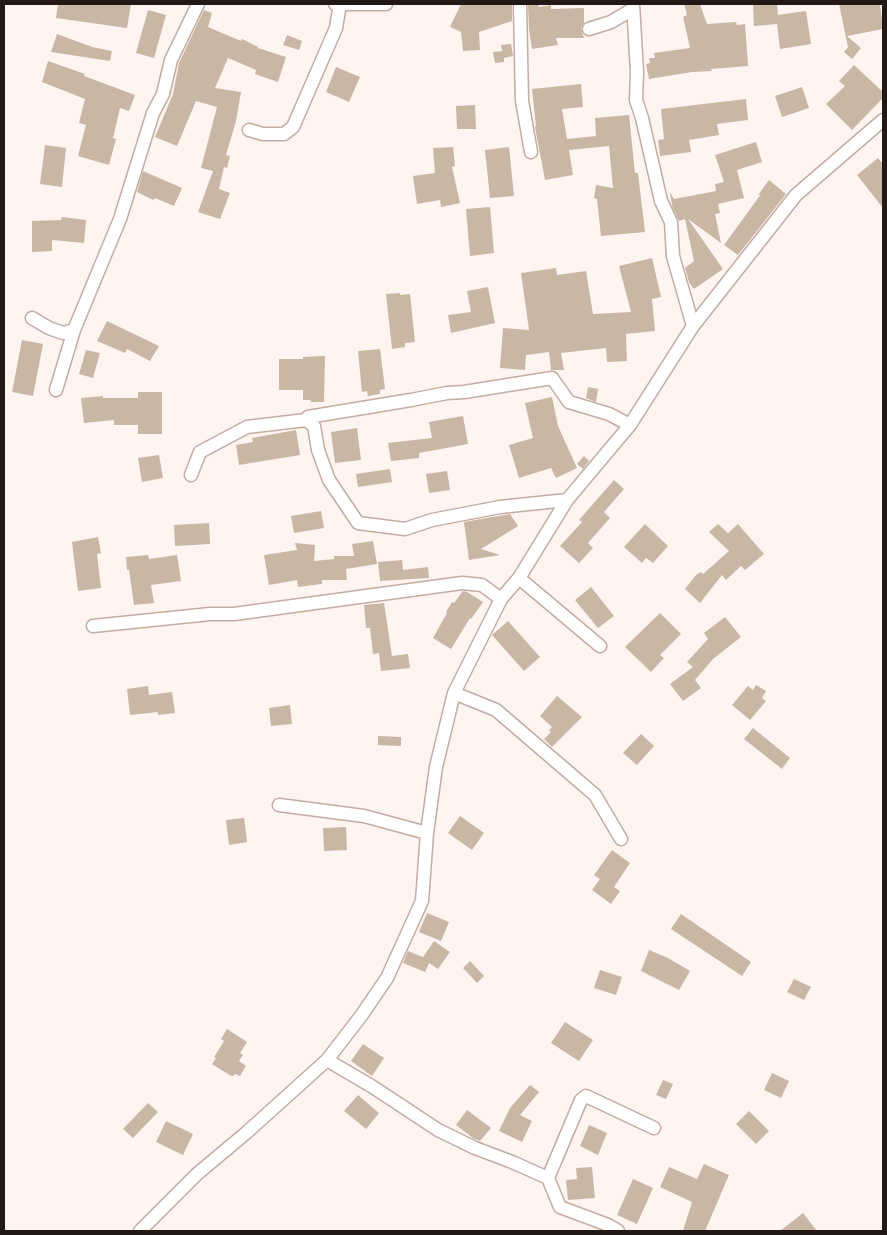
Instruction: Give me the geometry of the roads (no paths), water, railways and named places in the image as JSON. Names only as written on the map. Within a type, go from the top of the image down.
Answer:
[{"type":"street","points":[[56,390],[74,330],[120,219],[153,113],[163,94],[170,60],[198,4]]},
{"type":"street","points":[[335,4],[386,4]]},
{"type":"street","points":[[249,130],[264,134],[284,134],[294,127],[336,28],[340,4]]},
{"type":"street","points":[[520,4],[522,101],[532,152]]},
{"type":"street","points":[[589,29],[611,22],[633,6]]},
{"type":"street","points":[[633,6],[637,72],[636,100],[661,201],[671,222],[673,256],[693,326]]},
{"type":"street","points":[[140,1231],[197,1174],[327,1060],[361,1016],[386,978],[422,901],[426,833],[436,767],[454,693],[500,599],[519,578],[567,500],[630,425],[693,326],[796,195],[883,120]]},
{"type":"street","points":[[32,318],[49,328],[63,333],[74,330]]},
{"type":"street","points":[[191,475],[200,452],[247,428],[306,420],[308,417],[411,400],[447,392],[464,392],[552,378],[568,402],[610,414],[630,425]]},
{"type":"street","points":[[306,420],[314,426],[318,450],[328,480],[358,523],[404,529],[432,520],[500,507],[567,500]]},
{"type":"street","points":[[519,578],[600,646]]},
{"type":"street","points":[[93,626],[210,614],[234,614],[462,583],[482,585],[500,599]]},
{"type":"street","points":[[454,693],[496,710],[595,795],[621,839]]},
{"type":"street","points":[[279,805],[364,816],[426,833]]},
{"type":"street","points":[[327,1060],[373,1087],[438,1130],[475,1148],[548,1178],[560,1207],[608,1225],[618,1231]]},
{"type":"street","points":[[548,1178],[581,1100],[586,1096],[654,1128]]}]
